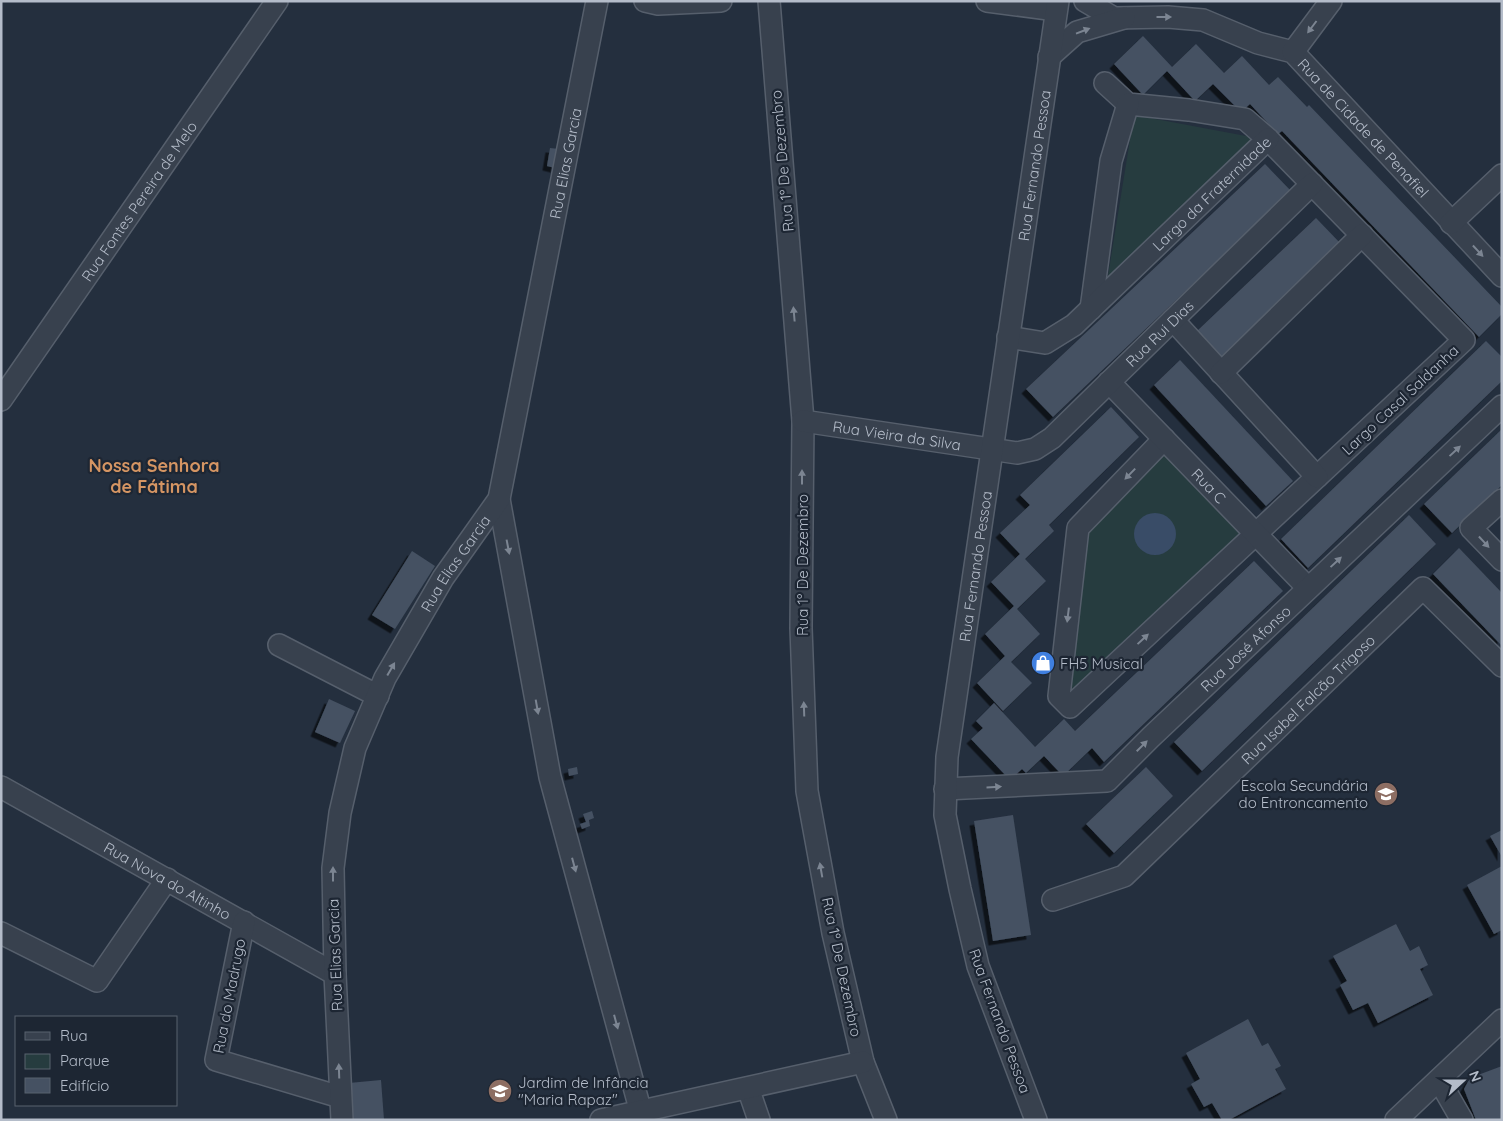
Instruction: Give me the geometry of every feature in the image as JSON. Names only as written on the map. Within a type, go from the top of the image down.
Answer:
[{"type":"street","name":"Rua Fontes Pereira de Melo","points":[[1,400],[277,1]]},
{"type":"street","name":"Rua Elias Garcia","points":[[342,1120],[335,974],[333,868],[340,813],[355,748],[385,678],[443,578],[499,499],[597,1]]},
{"type":"street","points":[[645,1],[658,4],[721,1]]},
{"type":"street","name":"Rua 1º De Dezembro","points":[[769,1],[803,421],[801,628],[807,791],[833,933],[863,1062],[886,1120]]},
{"type":"street","points":[[988,1],[1057,5]]},
{"type":"street","name":"Rua de Cidade de Penafiel","points":[[1084,1],[1114,18],[1168,17],[1203,20],[1258,43],[1293,52],[1502,276]]},
{"type":"street","points":[[1293,52],[1331,1]]},
{"type":"street","name":"Rua Fernando Pessoa","points":[[1036,1120],[978,966],[945,815],[947,758],[1057,5]]},
{"type":"street","points":[[1049,57],[1077,32],[1124,18]]},
{"type":"street","points":[[1091,309],[1111,160],[1128,104],[1105,83]]},
{"type":"street","name":"Largo da Fraternidade","points":[[1008,337],[1045,343],[1074,325],[1268,139],[1245,119],[1189,110],[1128,104]]},
{"type":"street","name":"Largo Casal Saldanha","points":[[1164,439],[1078,528],[1059,696],[1070,707],[1464,340],[1268,139]]},
{"type":"street","points":[[1451,222],[1502,175]]},
{"type":"street","name":"Rua Rui Dias","points":[[992,449],[1017,453],[1035,449],[1052,438],[1312,184]]},
{"type":"street","points":[[1221,372],[1362,235]]},
{"type":"street","points":[[1173,320],[1317,477]]},
{"type":"street","name":"Rua C","points":[[1110,382],[1308,588]]},
{"type":"street","name":"Rua José Afonso","points":[[946,789],[1107,781],[1308,588],[1502,406]]},
{"type":"street","name":"Rua Vieira da Silva","points":[[803,421],[992,449]]},
{"type":"street","points":[[499,499],[550,777],[642,1116]]},
{"type":"street","points":[[1502,500],[1472,528],[1502,560]]},
{"type":"street","name":"Rua Isabel Falcão Trigoso","points":[[1053,900],[1124,876],[1423,588],[1502,666]]},
{"type":"street","points":[[278,645],[378,696]]},
{"type":"street","name":"Rua Nova do Altinho","points":[[1,787],[335,974]]},
{"type":"street","points":[[1,933],[97,981],[166,879]]},
{"type":"street","name":"Rua do Madrugo","points":[[244,922],[216,1060],[340,1097]]},
{"type":"street","points":[[1396,1120],[1502,1020]]},
{"type":"street","points":[[601,1120],[642,1116],[748,1088],[863,1062]]},
{"type":"street","points":[[1439,1080],[1462,1120]]},
{"type":"street","points":[[748,1088],[759,1120]]},
{"type":"green space","points":[[1134,115],[1262,139],[1106,288]]},
{"type":"green space","points":[[1163,444],[1247,534],[1072,701],[1062,691],[1081,530]]},
{"type":"water","points":[[1155,513],[1170,519],[1176,534],[1170,549],[1155,555],[1140,549],[1134,534],[1140,519]]},
{"type":"building","points":[[1143,36],[1172,67],[1196,44],[1224,73],[1242,56],[1269,85],[1278,77],[1307,107],[1309,105],[1502,307],[1502,314],[1479,337],[1282,131],[1278,134],[1250,104],[1241,112],[1213,84],[1195,101],[1167,71],[1143,95],[1114,64]]},
{"type":"building","points":[[550,148],[559,149],[555,168],[547,166]]},
{"type":"building","points":[[1265,164],[1291,191],[1053,417],[1026,389]]},
{"type":"building","points":[[1316,218],[1341,244],[1221,358],[1197,331]]},
{"type":"building","points":[[1486,341],[1502,357],[1502,381],[1308,568],[1281,539]]},
{"type":"building","points":[[1180,360],[1293,481],[1266,506],[1154,385]]},
{"type":"building","points":[[1111,407],[1139,437],[1049,525],[1054,531],[1025,559],[1046,581],[1017,609],[1040,634],[1011,662],[1032,683],[1003,711],[977,683],[1005,656],[985,634],[1014,606],[991,582],[1020,554],[1000,533],[1030,505],[1020,495]]},
{"type":"building","points":[[1502,429],[1502,485],[1452,533],[1424,504]]},
{"type":"building","points":[[1409,515],[1436,544],[1202,771],[1174,742]]},
{"type":"building","points":[[1459,548],[1502,593],[1502,646],[1433,574]]},
{"type":"building","points":[[412,551],[435,566],[395,629],[372,615]]},
{"type":"building","points":[[1254,561],[1283,591],[1104,762],[1092,748],[1063,776],[1044,756],[1026,773],[1022,769],[1010,780],[971,739],[983,728],[976,721],[994,703],[1035,747],[1064,719],[1075,731]]},
{"type":"building","points":[[329,699],[355,711],[340,743],[315,732]]},
{"type":"building","points":[[577,767],[578,774],[569,776],[568,769]]},
{"type":"building","points":[[1146,767],[1173,796],[1114,853],[1086,824]]},
{"type":"building","points":[[592,811],[594,818],[589,820],[590,826],[582,829],[580,824],[586,822],[583,814]]},
{"type":"building","points":[[1013,815],[1031,935],[993,941],[974,821]]},
{"type":"building","points":[[1502,830],[1502,857],[1490,836]]},
{"type":"building","points":[[1502,866],[1502,930],[1494,934],[1467,885]]},
{"type":"building","points":[[1396,924],[1410,951],[1419,946],[1428,965],[1420,969],[1433,995],[1378,1023],[1368,1003],[1353,1010],[1340,985],[1347,981],[1333,956]]},
{"type":"building","points":[[1248,1019],[1262,1046],[1268,1043],[1281,1066],[1275,1069],[1286,1089],[1229,1120],[1222,1120],[1212,1103],[1204,1107],[1191,1084],[1200,1079],[1186,1053]]},
{"type":"building","points":[[1502,1066],[1502,1120],[1476,1120],[1464,1089],[1470,1078]]},
{"type":"building","points":[[381,1080],[384,1120],[352,1120],[349,1083]]},
{"type":"place","name":"FH5 Musical","points":[[1043,663]]},
{"type":"place","name":"Escola Secundária do Entroncamento","points":[[1386,794]]},
{"type":"place","name":"Jardim de Infância \"Maria Rapaz\"","points":[[500,1091]]},
{"type":"district","name":"Nossa Senhora de Fátima","points":[[154,475]]}]
